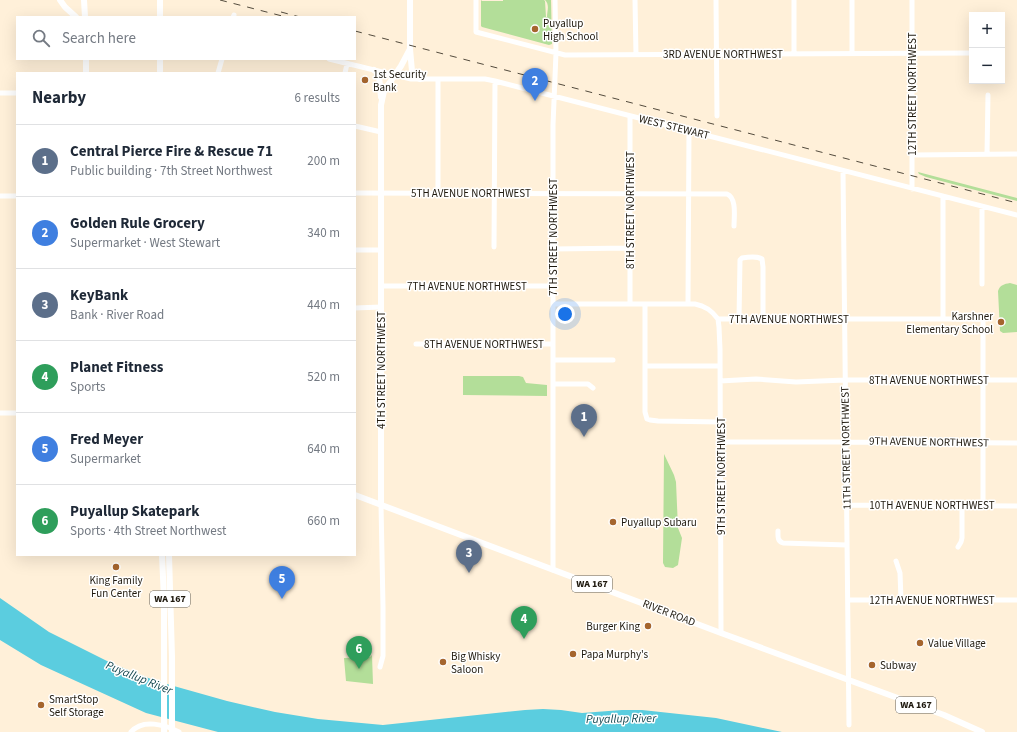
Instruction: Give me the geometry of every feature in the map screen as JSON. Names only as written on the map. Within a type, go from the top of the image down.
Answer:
[{"type":"main road","points":[[60,0],[75,16]]},
{"type":"main road","points":[[84,0],[85,16]]},
{"type":"main road","points":[[160,0],[160,16]]},
{"type":"main road","points":[[410,0],[410,49],[412,74],[420,79]]},
{"type":"main road","name":"4TH STREET NORTHWEST","points":[[381,504],[382,105],[384,90],[401,66],[410,49]]},
{"type":"main road","points":[[86,60],[86,72]]},
{"type":"main road","points":[[160,60],[160,72]]},
{"type":"main road","points":[[374,70],[378,73],[380,79],[382,105]]},
{"type":"main road","name":"RIVER ROAD","points":[[356,495],[849,679],[944,715],[982,732]]},
{"type":"main road","name":"WA 167","points":[[162,556],[164,732]]},
{"type":"main road","name":"WA 167","points":[[169,556],[172,642],[172,732]]},
{"type":"street","name":"3RD AVENUE NORTHWEST","points":[[476,0],[476,32],[565,55],[969,53]]},
{"type":"street","name":"7TH STREET NORTHWEST","points":[[554,570],[553,125],[556,53],[555,0]]},
{"type":"street","points":[[635,0],[636,55]]},
{"type":"street","points":[[716,0],[717,116]]},
{"type":"street","points":[[794,0],[794,54]]},
{"type":"street","points":[[852,0],[852,53]]},
{"type":"street","name":"12TH STREET NORTHWEST","points":[[912,0],[912,189]]},
{"type":"street","points":[[218,72],[222,60]]},
{"type":"street","name":"WEST STEWART","points":[[333,60],[408,79],[485,79],[495,81],[1017,215]]},
{"type":"street","points":[[345,72],[348,64]]},
{"type":"street","points":[[438,79],[438,193]]},
{"type":"street","points":[[494,247],[495,81]]},
{"type":"street","points":[[0,93],[16,93]]},
{"type":"street","points":[[987,154],[988,95]]},
{"type":"street","name":"8TH STREET NORTHWEST","points":[[630,116],[630,304]]},
{"type":"street","points":[[356,126],[381,132]]},
{"type":"street","points":[[688,304],[689,130]]},
{"type":"street","points":[[912,155],[1017,154]]},
{"type":"street","name":"11TH STREET NORTHWEST","points":[[843,171],[849,725]]},
{"type":"street","name":"5TH AVENUE NORTHWEST","points":[[356,193],[724,194],[730,196],[733,203],[734,226]]},
{"type":"street","points":[[0,196],[16,196]]},
{"type":"street","points":[[942,196],[943,319]]},
{"type":"street","points":[[982,207],[982,284]]},
{"type":"street","points":[[553,248],[630,248]]},
{"type":"street","points":[[356,250],[381,250]]},
{"type":"street","points":[[739,319],[740,260],[742,258],[751,257],[760,258],[763,262],[763,319]]},
{"type":"street","name":"7TH AVENUE NORTHWEST","points":[[381,286],[553,286]]},
{"type":"street","name":"7TH AVENUE NORTHWEST","points":[[553,304],[701,305],[706,307],[718,319],[983,319],[984,380]]},
{"type":"street","points":[[645,304],[645,412],[647,419],[658,421],[720,422]]},
{"type":"street","points":[[356,308],[381,308]]},
{"type":"street","name":"9TH STREET NORTHWEST","points":[[718,319],[720,336],[721,632]]},
{"type":"street","name":"8TH AVENUE NORTHWEST","points":[[416,344],[553,344]]},
{"type":"street","points":[[553,360],[613,360]]},
{"type":"street","points":[[645,366],[720,366]]},
{"type":"street","name":"8TH AVENUE NORTHWEST","points":[[720,381],[756,379],[803,382],[845,380],[1017,380]]},
{"type":"street","points":[[984,380],[984,505]]},
{"type":"street","points":[[553,384],[588,384],[593,388]]},
{"type":"street","points":[[0,413],[16,413]]},
{"type":"street","name":"9TH AVENUE NORTHWEST","points":[[721,442],[1017,443]]},
{"type":"street","name":"4TH STREET NORTHWEST","points":[[380,667],[383,656],[381,504]]},
{"type":"street","name":"10TH AVENUE NORTHWEST","points":[[846,505],[1017,506]]},
{"type":"street","points":[[958,547],[962,538],[962,505]]},
{"type":"street","points":[[778,531],[779,540],[783,543],[847,545]]},
{"type":"street","points":[[896,561],[900,573],[901,600]]},
{"type":"street","name":"12TH AVENUE NORTHWEST","points":[[848,600],[1017,600]]},
{"type":"street","points":[[131,732],[137,727],[145,724],[162,725],[179,732]]},
{"type":"green space","points":[[481,0],[544,0],[547,17],[548,6],[545,0],[551,0],[552,44],[549,45],[482,27]]},
{"type":"green space","points":[[918,172],[1017,198],[1017,201],[926,177]]},
{"type":"green space","points":[[1010,283],[1017,285],[1017,332],[1003,333],[1000,331],[998,291],[1002,285]]},
{"type":"green space","points":[[463,376],[519,376],[523,377],[526,383],[547,385],[547,396],[463,395]]},
{"type":"green space","points":[[664,454],[676,482],[678,528],[682,538],[678,565],[673,568],[665,567],[663,563]]},
{"type":"green space","points":[[372,655],[373,684],[346,681],[344,658],[370,657]]},
{"type":"water","name":"Puyallup River","points":[[0,598],[49,632],[113,664],[156,681],[227,701],[275,712],[318,719],[383,725],[525,710],[543,709],[582,713],[642,710],[716,718],[782,732],[218,732],[146,713],[41,665],[0,640]]},
{"type":"railway","points":[[220,0],[282,16]]},
{"type":"railway","points":[[281,12],[296,16]]},
{"type":"railway","points":[[356,31],[1017,203]]},
{"type":"place","name":"Puyallup High School","points":[[535,29]]},
{"type":"place","name":"1st Security Bank","points":[[365,80]]},
{"type":"place","name":"Golden Rule Grocery","points":[[535,101]]},
{"type":"place","name":"Karshner Elementary School","points":[[1001,322]]},
{"type":"place","name":"Central Pierce Fire & Rescue 71","points":[[584,437]]},
{"type":"place","name":"Puyallup Subaru","points":[[613,522]]},
{"type":"place","name":"King Family Fun Center","points":[[116,567]]},
{"type":"place","name":"KeyBank","points":[[469,573]]},
{"type":"place","name":"Fred Meyer","points":[[282,599]]},
{"type":"place","name":"Burger King","points":[[648,626]]},
{"type":"place","name":"Planet Fitness","points":[[524,639]]},
{"type":"place","name":"Value Village","points":[[920,643]]},
{"type":"place","name":"Papa Murphy's","points":[[573,654]]},
{"type":"place","name":"Big Whisky Saloon","points":[[443,662]]},
{"type":"place","name":"Subway","points":[[872,665]]},
{"type":"place","name":"Puyallup Skatepark","points":[[359,669]]},
{"type":"place","name":"SmartStop Self Storage","points":[[41,705]]}]
